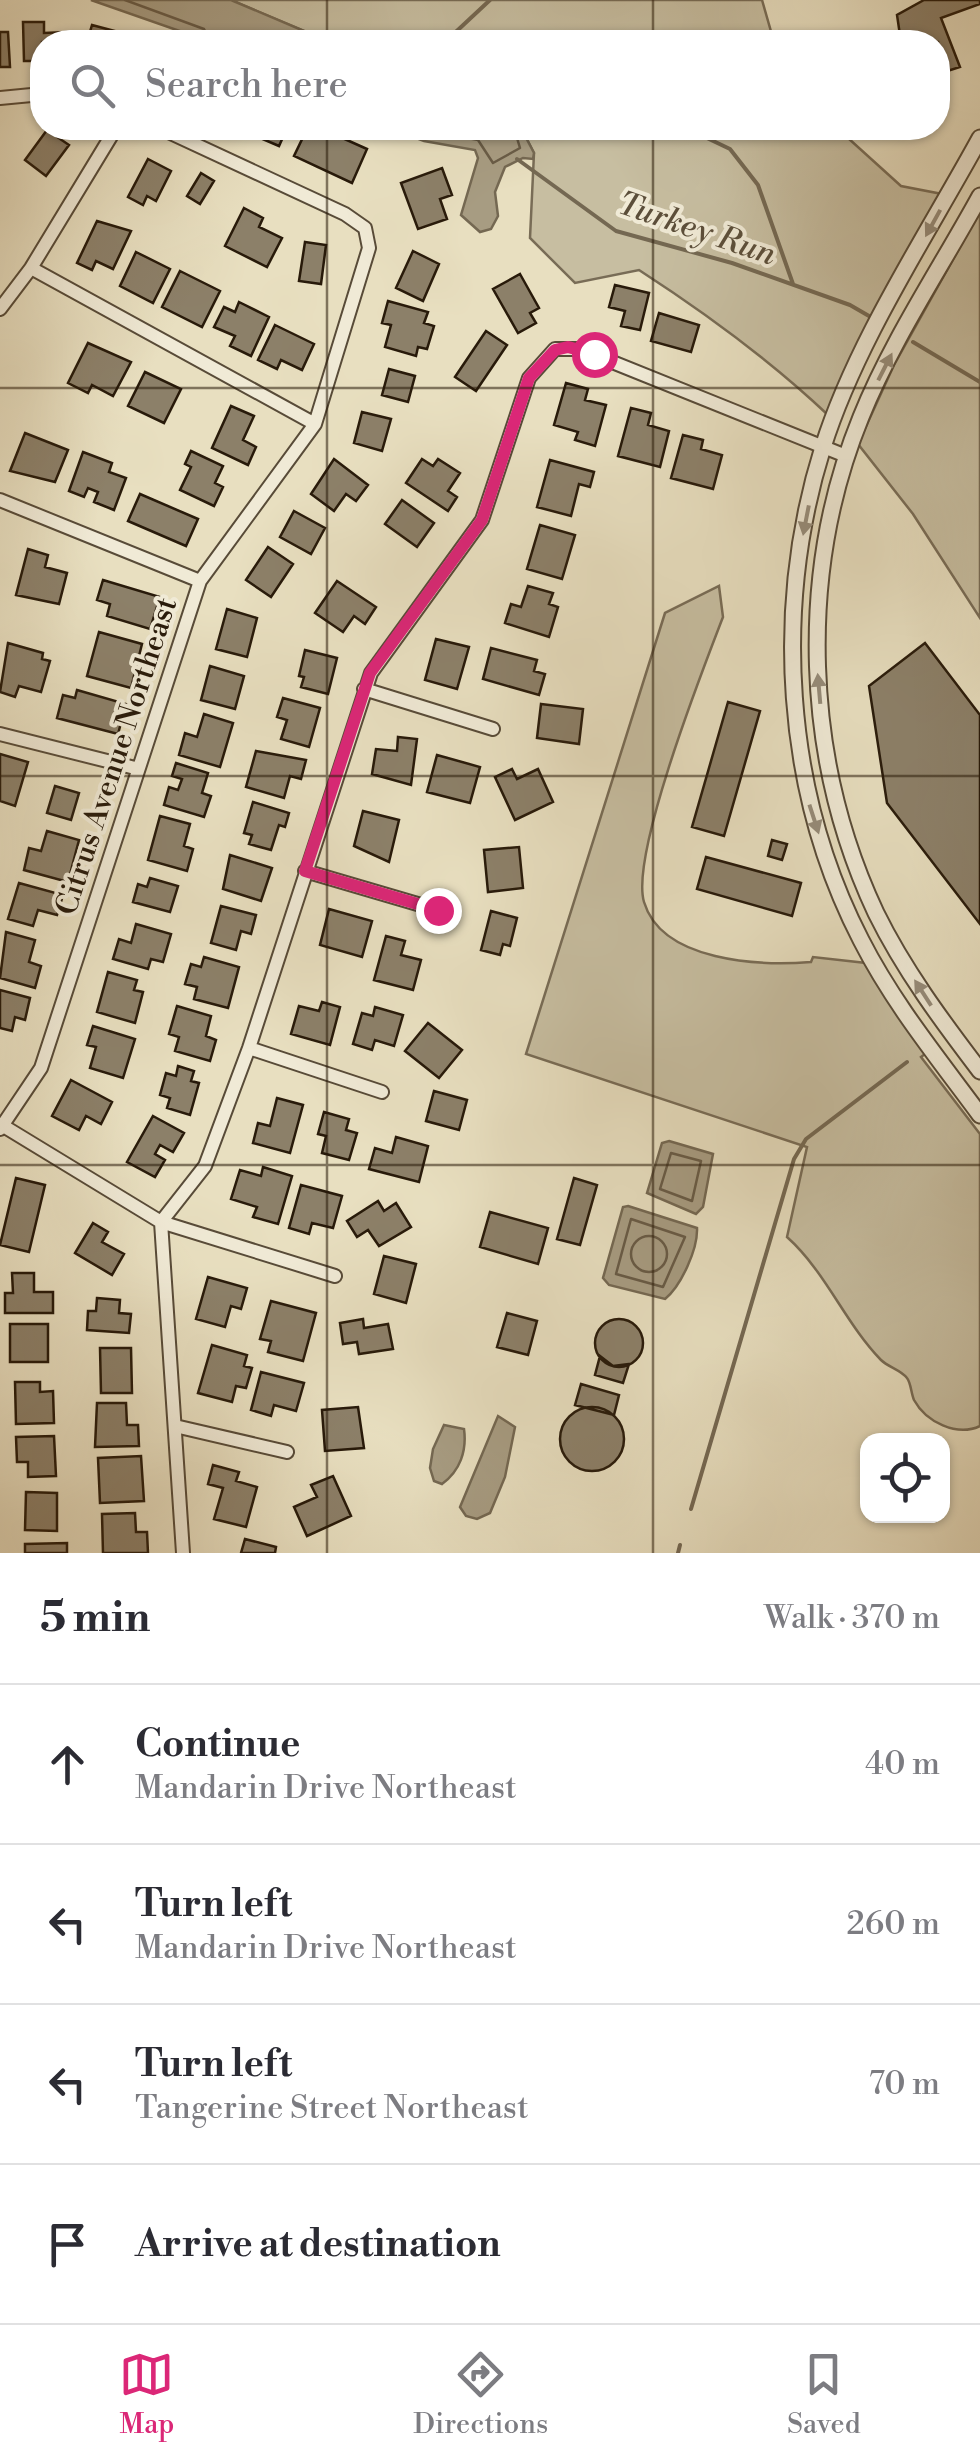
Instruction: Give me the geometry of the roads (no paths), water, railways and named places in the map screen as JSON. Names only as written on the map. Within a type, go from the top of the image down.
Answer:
[{"type":"street","points":[[0,98],[30,95]]},
{"type":"street","points":[[980,138],[865,350],[823,447],[797,571],[792,645],[798,735],[809,804],[833,877],[863,943],[907,1018],[980,1115]]},
{"type":"street","points":[[0,309],[30,268],[109,140]]},
{"type":"street","name":"Citrus Avenue Northeast","points":[[1,1126],[40,1068],[200,581],[315,424],[369,248],[365,228],[185,140]]},
{"type":"street","points":[[980,196],[888,362],[846,456],[820,582],[815,646],[824,741],[855,865],[878,916],[924,996],[980,1072]]},
{"type":"street","points":[[30,268],[315,424]]},
{"type":"street","points":[[182,1553],[162,1222],[205,1166],[249,1048],[364,689],[383,651],[482,520],[529,378],[555,350],[568,347],[846,456]]},
{"type":"street","points":[[0,500],[200,581]]},
{"type":"street","points":[[364,689],[493,729]]},
{"type":"street","points":[[0,734],[136,768]]},
{"type":"street","points":[[305,871],[438,910]]},
{"type":"street","points":[[249,1048],[382,1092]]},
{"type":"street","points":[[1,1126],[162,1222],[335,1276]]},
{"type":"street","points":[[176,1426],[286,1452]]},
{"type":"water","points":[[91,0],[231,0],[302,30],[177,30]]},
{"type":"water","points":[[527,140],[534,153],[533,159],[523,158],[505,167],[495,192],[498,216],[491,229],[480,232],[461,215],[478,158],[475,150],[424,141]]},
{"type":"water","points":[[669,1141],[713,1154],[703,1207],[696,1214],[647,1193],[662,1143]]},
{"type":"water","points":[[623,1207],[697,1228],[687,1266],[665,1299],[609,1285],[603,1278]]},
{"type":"water","points":[[498,1416],[515,1427],[505,1477],[490,1513],[477,1519],[466,1516],[460,1507]]},
{"type":"water","points":[[444,1425],[464,1429],[465,1437],[458,1467],[442,1484],[434,1481],[430,1468],[433,1449]]},
{"type":"waterway","points":[[458,30],[490,0]]},
{"type":"waterway","points":[[711,140],[730,149],[758,185],[793,284]]},
{"type":"waterway","name":"Turkey Run","points":[[517,159],[616,231],[732,263],[850,305],[869,316]]},
{"type":"waterway","name":"Turkey Run","points":[[913,342],[980,382]]},
{"type":"waterway","points":[[691,1509],[794,1159],[806,1139],[907,1062]]},
{"type":"waterway","points":[[678,1553],[680,1545]]}]
